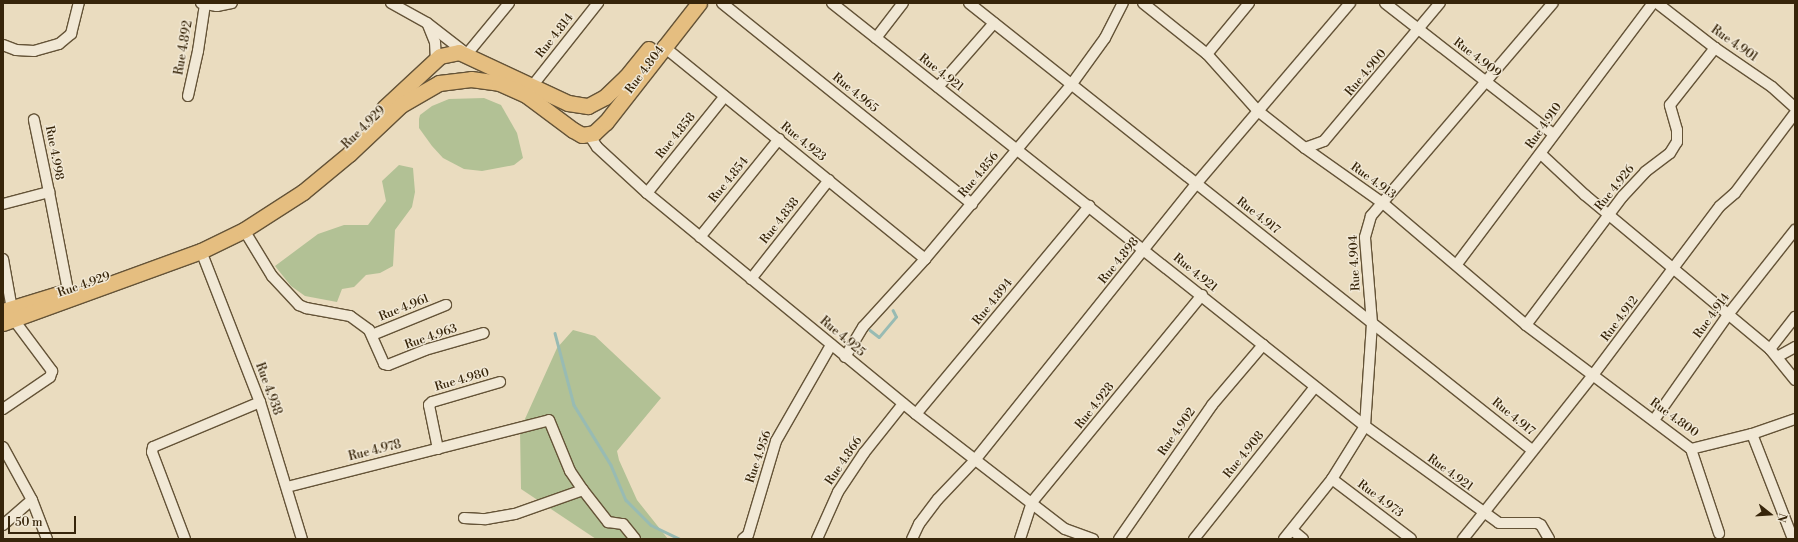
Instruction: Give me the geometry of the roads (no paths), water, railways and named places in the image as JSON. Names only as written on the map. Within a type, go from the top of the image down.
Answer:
[{"type":"main road","points":[[584,134],[579,115],[588,106],[605,97],[626,77],[686,3]]},
{"type":"main road","name":"Rue 4.804","points":[[584,134],[602,125],[699,3]]},
{"type":"main road","name":"Rue 4.929","points":[[8,315],[199,240],[255,213],[332,158],[436,59],[449,52],[467,54],[568,103],[588,106]]},
{"type":"main road","points":[[436,59],[438,74],[454,80],[471,69],[467,54]]},
{"type":"main road","name":"Rue 4.929","points":[[8,315],[201,251],[244,230],[303,192],[411,98],[430,86],[454,80],[499,83],[526,95],[584,134]]},
{"type":"main road","points":[[588,106],[598,113],[602,125]]},
{"type":"street","points":[[3,45],[16,50],[34,51],[59,44],[71,34],[79,3]]},
{"type":"street","points":[[203,4],[217,6],[232,3]]},
{"type":"street","points":[[392,3],[427,23],[467,54],[509,3]]},
{"type":"street","name":"Rue 4.814","points":[[532,85],[598,3]]},
{"type":"street","name":"Rue 4.965","points":[[722,3],[972,204]]},
{"type":"street","name":"Rue 4.921","points":[[832,3],[1017,151],[1145,249],[1365,426],[1482,512],[1505,524],[1537,523],[1541,525],[1549,539]]},
{"type":"street","points":[[876,38],[903,3]]},
{"type":"street","name":"Rue 4.917","points":[[969,3],[1532,450]]},
{"type":"street","name":"Rue 4.856","points":[[845,357],[863,327],[925,259],[1071,85],[1109,31],[1123,3]]},
{"type":"street","name":"Rue 4.913","points":[[1143,3],[1207,54],[1258,111],[1305,148],[1384,204],[1457,264],[1526,325],[1593,375]]},
{"type":"street","points":[[1207,54],[1249,3]]},
{"type":"street","name":"Rue 4.898","points":[[912,539],[919,524],[938,499],[975,460],[1196,184],[1350,3]]},
{"type":"street","name":"Rue 4.909","points":[[1385,3],[1418,30],[1487,80],[1553,134]]},
{"type":"street","name":"Rue 4.900","points":[[1305,148],[1324,141],[1440,3]]},
{"type":"street","name":"Rue 4.904","points":[[1284,539],[1332,479],[1365,426],[1372,323],[1365,237],[1371,216],[1384,204],[1553,3]]},
{"type":"street","name":"Rue 4.910","points":[[1457,264],[1541,154],[1553,134],[1653,3]]},
{"type":"street","name":"Rue 4.901","points":[[1657,3],[1715,48],[1772,87],[1795,108]]},
{"type":"street","name":"Rue 4.892","points":[[188,96],[198,50],[203,4]]},
{"type":"street","points":[[427,23],[435,42],[436,59]]},
{"type":"street","points":[[938,87],[994,23]]},
{"type":"street","name":"Rue 4.923","points":[[664,46],[925,259]]},
{"type":"street","name":"Rue 4.926","points":[[1526,325],[1609,216],[1645,172],[1670,153],[1677,142],[1677,130],[1670,104],[1715,48]]},
{"type":"street","name":"Rue 4.858","points":[[647,193],[725,96]]},
{"type":"street","name":"Rue 4.912","points":[[1463,539],[1482,512],[1593,375],[1720,206],[1735,193],[1795,113]]},
{"type":"street","name":"Rue 4.998","points":[[3,204],[49,192],[34,120]]},
{"type":"street","name":"Rue 4.925","points":[[584,134],[647,193],[903,404],[1032,502],[1065,529],[1093,539]]},
{"type":"street","name":"Rue 4.854","points":[[700,237],[779,139]]},
{"type":"street","points":[[1541,154],[1609,216],[1774,353],[1795,380]]},
{"type":"street","name":"Rue 4.838","points":[[751,279],[829,180]]},
{"type":"street","points":[[49,192],[68,291]]},
{"type":"street","name":"Rue 4.894","points":[[916,414],[1089,206]]},
{"type":"street","points":[[244,230],[272,276],[300,305],[350,316],[372,335]]},
{"type":"street","name":"Rue 4.914","points":[[1654,420],[1728,316],[1795,230]]},
{"type":"street","name":"Rue 4.938","points":[[201,251],[260,402],[302,539]]},
{"type":"street","points":[[3,259],[8,315],[52,371],[50,377],[3,409]]},
{"type":"street","name":"Rue 4.928","points":[[1020,539],[1032,502],[1202,295]]},
{"type":"street","name":"Rue 4.961","points":[[372,335],[446,305]]},
{"type":"street","points":[[1774,353],[1795,317]]},
{"type":"street","name":"Rue 4.963","points":[[372,335],[381,358],[388,365],[425,350],[484,333]]},
{"type":"street","name":"Rue 4.956","points":[[743,539],[748,535],[776,441],[831,345]]},
{"type":"street","name":"Rue 4.902","points":[[1119,539],[1212,405],[1263,345]]},
{"type":"street","points":[[1774,353],[1795,347]]},
{"type":"street","name":"Rue 4.800","points":[[1593,375],[1691,449],[1752,434],[1795,419]]},
{"type":"street","name":"Rue 4.980","points":[[438,449],[430,405],[432,402],[500,382]]},
{"type":"street","name":"Rue 4.908","points":[[1194,539],[1315,387]]},
{"type":"street","points":[[185,539],[152,452],[153,447],[260,402]]},
{"type":"street","name":"Rue 4.866","points":[[817,539],[838,492],[864,453],[903,404]]},
{"type":"street","name":"Rue 4.978","points":[[287,487],[468,442],[549,420],[570,471],[584,490]]},
{"type":"street","points":[[1752,434],[1793,539]]},
{"type":"street","points":[[3,447],[32,500],[47,539]]},
{"type":"street","points":[[1691,449],[1719,533]]},
{"type":"street","name":"Rue 4.973","points":[[1332,479],[1411,539]]},
{"type":"street","points":[[464,518],[486,519],[515,514],[584,490],[608,522],[623,524],[635,539]]},
{"type":"street","points":[[3,525],[32,500]]},
{"type":"street","points":[[1292,530],[1303,539]]},
{"type":"waterway","points":[[870,330],[879,337],[896,317],[893,311]]},
{"type":"waterway","points":[[555,333],[574,405],[611,465],[626,500],[651,525],[680,539]]}]
